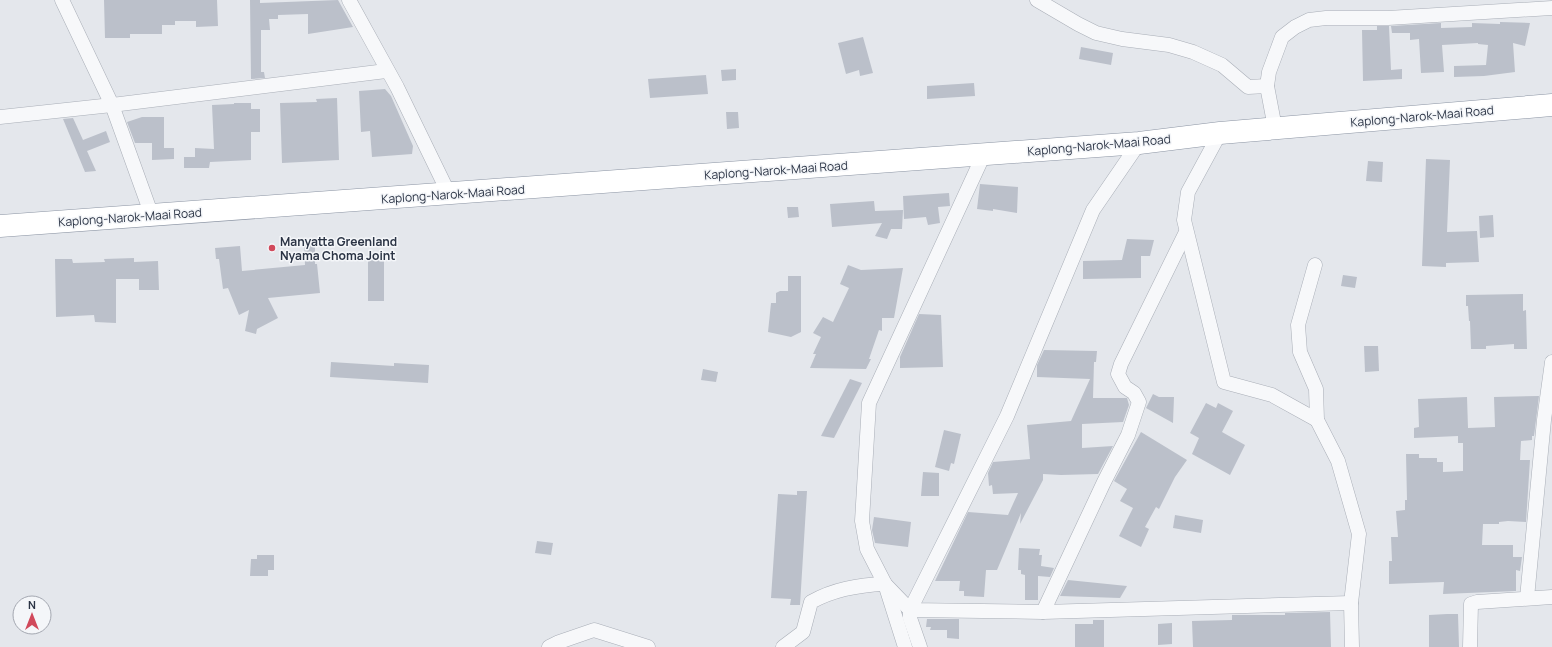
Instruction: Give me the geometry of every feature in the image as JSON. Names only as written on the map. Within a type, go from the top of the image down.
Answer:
[{"type":"highway","name":"Kaplong-Narok-Maai Road","points":[[0,226],[1139,143],[1220,133],[1552,105]]},
{"type":"street","points":[[62,0],[112,105],[152,216]]},
{"type":"street","points":[[349,0],[396,87],[449,194]]},
{"type":"street","points":[[1037,0],[1096,33],[1122,39],[1169,45],[1193,52],[1222,65],[1248,87],[1267,86]]},
{"type":"street","points":[[1275,128],[1267,86],[1269,72],[1282,37],[1295,27],[1309,20],[1326,18],[1419,16],[1552,8]]},
{"type":"street","points":[[0,117],[112,105],[386,71]]},
{"type":"street","points":[[1220,133],[1188,192],[1184,220],[1224,382],[1272,395],[1317,420]]},
{"type":"street","points":[[920,647],[910,618],[910,610],[1007,416],[1093,210],[1139,143]]},
{"type":"street","points":[[906,647],[885,584],[867,549],[862,521],[870,403],[984,154]]},
{"type":"street","points":[[1043,612],[1104,482],[1128,435],[1139,402],[1134,393],[1125,387],[1118,374],[1121,364],[1186,232]]},
{"type":"street","points":[[1315,265],[1298,325],[1300,352],[1316,389],[1317,420],[1338,461],[1359,534],[1351,603],[1352,647]]},
{"type":"street","points":[[1528,598],[1544,420],[1552,362]]},
{"type":"street","points":[[783,647],[802,632],[811,602],[826,593],[860,585],[885,584],[910,610],[1043,612],[1351,603]]},
{"type":"street","points":[[1470,647],[1471,604],[1477,602],[1528,598],[1552,598]]},
{"type":"street","points":[[550,647],[559,642],[594,630],[648,647]]},
{"type":"building","points":[[104,0],[217,0],[218,26],[196,27],[196,21],[175,21],[175,25],[162,25],[162,34],[130,34],[130,38],[105,38]]},
{"type":"building","points":[[250,0],[260,0],[260,3],[338,0],[353,27],[308,34],[308,14],[278,15],[278,19],[269,19],[270,30],[261,30],[261,72],[264,72],[265,78],[251,79]]},
{"type":"building","points":[[1500,22],[1530,23],[1525,46],[1513,43],[1515,72],[1484,76],[1454,77],[1454,66],[1486,65],[1488,45],[1478,43],[1442,45],[1444,72],[1421,73],[1419,39],[1410,40],[1410,33],[1392,33],[1391,26],[1441,23],[1441,28],[1472,27],[1472,23],[1500,24]]},
{"type":"building","points":[[1377,26],[1389,26],[1391,70],[1402,69],[1402,79],[1363,81],[1362,30],[1377,30]]},
{"type":"building","points":[[863,37],[873,73],[860,76],[859,70],[846,74],[838,43]]},
{"type":"building","points":[[1081,47],[1113,53],[1111,65],[1079,59]]},
{"type":"building","points":[[736,69],[736,80],[722,81],[721,70]]},
{"type":"building","points":[[706,75],[708,94],[650,98],[648,79]]},
{"type":"building","points":[[974,83],[975,96],[927,99],[927,86]]},
{"type":"building","points":[[385,89],[391,96],[413,146],[412,154],[372,157],[370,131],[361,132],[359,91]]},
{"type":"building","points":[[337,98],[339,160],[282,163],[280,103],[317,102],[316,99]]},
{"type":"building","points":[[251,103],[251,109],[260,109],[260,132],[251,132],[251,160],[210,162],[209,168],[184,168],[184,157],[195,157],[195,148],[214,149],[212,105]]},
{"type":"building","points":[[726,112],[738,112],[739,128],[727,129]]},
{"type":"building","points":[[142,117],[164,117],[164,148],[174,148],[174,159],[152,160],[152,143],[135,143],[127,122]]},
{"type":"building","points":[[73,118],[83,140],[106,131],[110,142],[87,151],[96,171],[85,172],[63,119]]},
{"type":"building","points":[[1426,159],[1450,160],[1447,232],[1477,231],[1479,262],[1446,263],[1446,267],[1422,266]]},
{"type":"building","points":[[1368,161],[1383,162],[1382,182],[1366,181]]},
{"type":"building","points":[[980,184],[1018,187],[1017,213],[993,209],[993,211],[977,209]]},
{"type":"building","points":[[949,193],[950,206],[938,207],[940,223],[928,225],[926,217],[904,219],[903,196]]},
{"type":"building","points":[[874,201],[875,211],[903,210],[902,229],[891,229],[887,239],[875,236],[882,223],[832,227],[830,204]]},
{"type":"building","points":[[787,207],[798,207],[799,217],[788,218]]},
{"type":"building","points":[[1493,215],[1494,237],[1480,238],[1479,216]]},
{"type":"building","points":[[304,239],[315,239],[315,264],[317,264],[320,293],[268,298],[278,318],[257,329],[256,334],[245,331],[249,310],[239,315],[228,288],[223,289],[219,259],[216,259],[215,248],[240,246],[242,271],[305,265]]},
{"type":"building","points":[[1127,239],[1154,240],[1150,256],[1141,256],[1141,278],[1083,279],[1083,261],[1122,260]]},
{"type":"building","points":[[368,254],[384,254],[384,301],[368,301]]},
{"type":"building","points":[[134,258],[134,262],[158,261],[159,290],[139,290],[139,279],[116,279],[116,323],[95,322],[94,315],[56,317],[55,259],[72,259],[73,263],[105,262],[104,259]]},
{"type":"building","points":[[848,265],[861,270],[903,268],[894,318],[882,318],[882,331],[879,330],[869,359],[871,359],[866,369],[810,368],[816,354],[813,354],[821,337],[813,333],[823,317],[833,322],[849,288],[840,284]]},
{"type":"building","points":[[1343,275],[1357,277],[1355,288],[1341,286]]},
{"type":"building","points":[[788,276],[801,276],[801,332],[791,337],[768,332],[771,303],[776,303],[776,293],[780,291],[788,291]]},
{"type":"building","points":[[1523,294],[1523,311],[1526,310],[1527,349],[1514,349],[1514,344],[1486,346],[1486,349],[1471,349],[1470,321],[1468,306],[1466,306],[1466,295]]},
{"type":"building","points":[[919,314],[941,315],[943,367],[900,368],[900,357]]},
{"type":"building","points":[[1364,346],[1378,346],[1379,371],[1365,372]]},
{"type":"building","points":[[1044,350],[1097,351],[1096,362],[1094,362],[1093,398],[1127,398],[1129,405],[1123,422],[1082,424],[1082,448],[1113,446],[1098,474],[1043,474],[1043,480],[1020,524],[1021,513],[997,570],[986,570],[984,597],[964,596],[964,591],[959,591],[960,581],[935,581],[968,512],[1008,515],[1018,493],[993,494],[992,485],[989,486],[988,473],[993,462],[1030,459],[1027,425],[1071,421],[1090,379],[1037,377],[1037,365]]},
{"type":"building","points":[[331,362],[394,366],[394,363],[429,365],[428,383],[330,377]]},
{"type":"building","points":[[703,369],[718,372],[716,382],[701,380]]},
{"type":"building","points":[[850,379],[862,383],[834,438],[821,436]]},
{"type":"building","points":[[1153,394],[1159,397],[1174,397],[1173,423],[1146,408]]},
{"type":"building","points":[[1539,396],[1534,436],[1532,436],[1532,440],[1521,441],[1520,460],[1530,460],[1526,522],[1508,521],[1499,522],[1499,524],[1483,524],[1482,545],[1513,545],[1513,557],[1522,557],[1520,571],[1516,570],[1516,591],[1443,594],[1444,582],[1389,584],[1389,561],[1392,561],[1391,537],[1398,537],[1396,511],[1405,510],[1405,500],[1407,500],[1406,454],[1419,454],[1419,458],[1437,458],[1437,462],[1443,462],[1443,472],[1463,471],[1463,443],[1458,443],[1458,436],[1414,438],[1414,428],[1419,427],[1418,399],[1467,397],[1468,428],[1495,427],[1494,397]]},
{"type":"building","points":[[1206,403],[1216,408],[1218,403],[1233,411],[1222,432],[1245,445],[1230,475],[1192,454],[1199,438],[1190,433]]},
{"type":"building","points":[[944,430],[961,434],[954,464],[951,463],[949,471],[935,467]]},
{"type":"building","points":[[1141,432],[1187,460],[1175,477],[1159,509],[1156,507],[1145,527],[1149,529],[1141,547],[1119,536],[1133,508],[1120,501],[1127,489],[1114,481]]},
{"type":"building","points":[[923,472],[939,473],[939,496],[921,496]]},
{"type":"building","points":[[797,491],[807,491],[800,605],[790,605],[791,599],[771,598],[778,494],[797,495]]},
{"type":"building","points":[[1175,515],[1203,520],[1201,533],[1173,528]]},
{"type":"building","points":[[874,517],[911,522],[908,547],[875,543],[872,530]]},
{"type":"building","points":[[537,541],[553,543],[551,555],[535,553]]},
{"type":"building","points":[[1019,548],[1040,549],[1039,555],[1042,555],[1041,566],[1054,568],[1050,577],[1038,576],[1038,600],[1025,600],[1025,575],[1021,574],[1021,570],[1018,570]]},
{"type":"building","points":[[257,555],[274,555],[274,570],[268,570],[268,576],[250,576],[251,559],[257,559]]},
{"type":"building","points":[[1068,580],[1127,586],[1120,598],[1060,596]]},
{"type":"building","points":[[1330,612],[1331,647],[1193,647],[1192,621],[1232,620],[1232,615],[1285,615],[1285,613]]},
{"type":"building","points":[[1458,614],[1459,647],[1429,647],[1429,615]]},
{"type":"building","points":[[927,619],[959,619],[959,639],[947,638],[947,630],[930,630],[931,627],[926,627]]},
{"type":"building","points":[[1093,620],[1104,620],[1104,647],[1075,647],[1075,624],[1093,624]]},
{"type":"building","points":[[1172,623],[1172,644],[1158,645],[1158,624]]},
{"type":"place","name":"Manyatta Greenland Nyama Choma Joint","points":[[272,248]]}]
